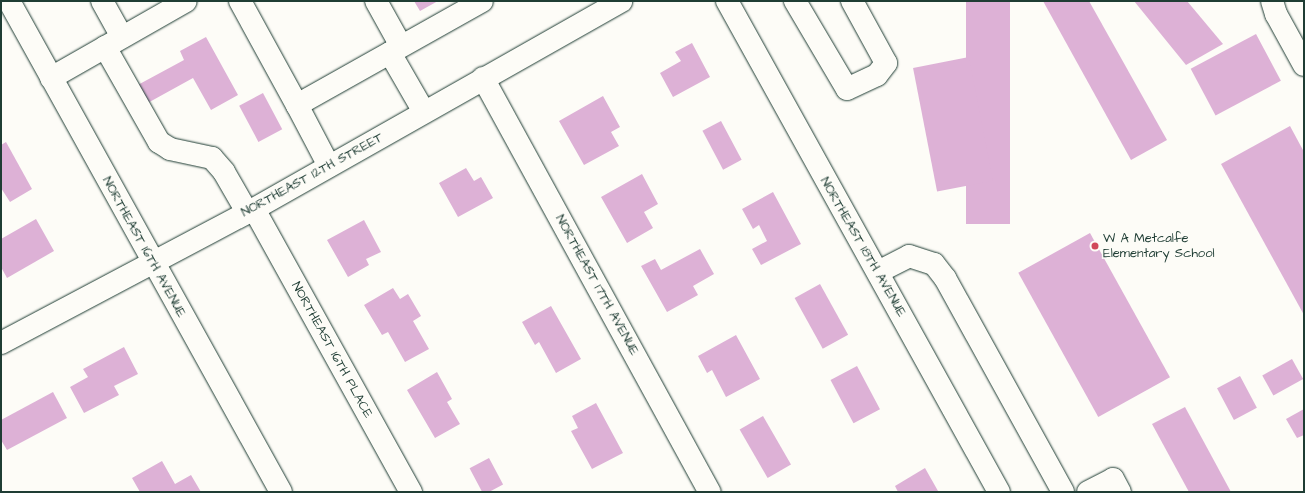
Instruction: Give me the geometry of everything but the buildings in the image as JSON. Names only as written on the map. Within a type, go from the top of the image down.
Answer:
[{"type":"street","name":"NORTHEAST 16TH AVENUE","points":[[9,1],[281,492]]},
{"type":"street","name":"NORTHEAST 16TH PLACE","points":[[102,1],[114,42],[159,142],[170,149],[212,158],[250,210],[411,492]]},
{"type":"street","points":[[51,78],[186,1]]},
{"type":"street","points":[[240,1],[329,166]]},
{"type":"street","points":[[376,1],[424,112]]},
{"type":"street","points":[[297,105],[482,1]]},
{"type":"street","name":"NORTHEAST 18TH AVENUE","points":[[727,1],[999,492]]},
{"type":"street","points":[[795,1],[846,90],[877,75],[886,63],[852,1]]},
{"type":"street","points":[[1272,1],[1276,14],[1304,65]]},
{"type":"street","name":"NORTHEAST 12TH STREET","points":[[1,343],[250,210],[424,112],[610,4]]},
{"type":"street","name":"NORTHEAST 17TH AVENUE","points":[[483,78],[710,492]]},
{"type":"street","points":[[878,272],[909,256],[934,264],[945,278],[1063,492]]},
{"type":"street","points":[[1088,492],[1113,479],[1120,492]]},
{"type":"place","name":"W A Metcalfe Elementary School","points":[[1095,246]]}]
